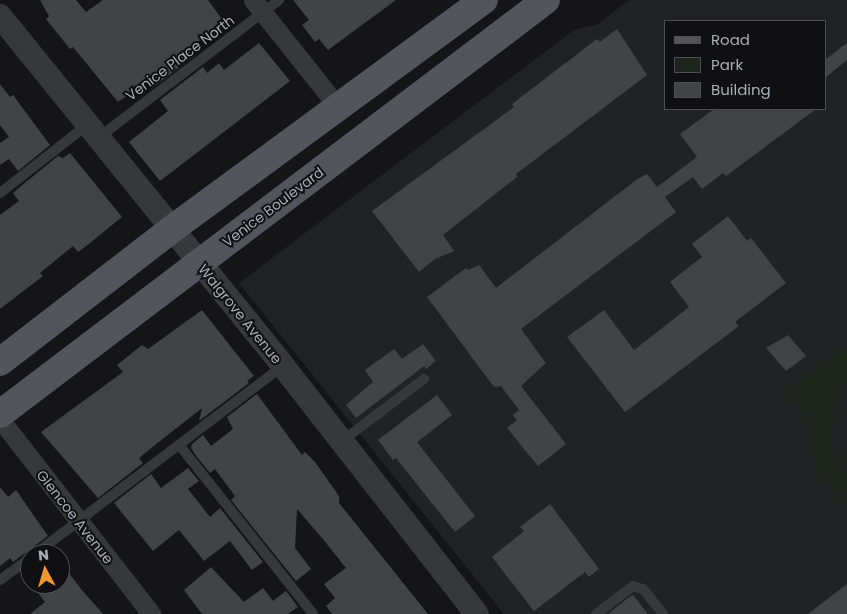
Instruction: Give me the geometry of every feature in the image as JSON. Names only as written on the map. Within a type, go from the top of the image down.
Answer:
[{"type":"main road","points":[[0,362],[172,229],[484,0]]},
{"type":"main road","name":"Venice Boulevard","points":[[0,414],[546,0]]},
{"type":"street","points":[[258,6],[339,108]]},
{"type":"street","name":"Walgrove Avenue","points":[[0,16],[283,366],[478,614]]},
{"type":"street","name":"Glencoe Avenue","points":[[0,419],[151,614]]},
{"type":"lane","name":"Venice Place North","points":[[0,193],[92,132],[258,6],[279,0]]},
{"type":"lane","points":[[48,544],[180,446],[283,366]]},
{"type":"lane","points":[[342,441],[424,379]]},
{"type":"lane","points":[[180,446],[313,614]]},
{"type":"lane","points":[[0,580],[20,565]]},
{"type":"lane","points":[[596,614],[633,586],[643,589],[663,614]]},
{"type":"shaded area","points":[[629,0],[847,0],[847,614],[504,614],[239,283],[574,30],[598,24]]},
{"type":"green space","points":[[847,346],[847,379],[837,395],[831,434],[835,453],[847,475],[847,506],[818,472],[811,451],[808,419],[786,392]]},
{"type":"building","points":[[40,0],[76,0],[86,12],[103,0],[208,0],[224,22],[188,49],[194,56],[151,89],[146,82],[118,102],[73,47],[70,49],[46,19],[49,16]]},
{"type":"building","points":[[293,0],[396,0],[328,50],[319,39],[315,42],[302,25],[309,20]]},
{"type":"building","points":[[617,29],[647,75],[516,174],[517,177],[443,235],[454,251],[435,259],[419,272],[372,211],[514,107],[512,104],[597,39],[600,42]]},
{"type":"building","points":[[259,43],[290,81],[160,181],[129,142],[168,111],[160,100],[203,67],[207,73],[219,63],[224,70]]},
{"type":"building","points":[[847,43],[847,60],[827,76],[827,58]]},
{"type":"building","points":[[0,84],[10,97],[13,95],[50,145],[18,171],[9,159],[0,165],[0,143],[9,137],[0,125]]},
{"type":"building","points":[[713,110],[815,110],[726,176],[723,173],[702,189],[693,177],[665,197],[676,212],[521,329],[546,363],[521,386],[566,444],[538,466],[507,428],[517,420],[513,415],[519,410],[501,386],[494,387],[427,297],[466,268],[468,270],[479,265],[496,288],[636,180],[647,174],[657,187],[697,157],[680,134]]},
{"type":"building","points":[[70,153],[122,217],[78,252],[73,246],[40,273],[43,276],[0,309],[0,215],[19,201],[13,193],[58,156],[63,158]]},
{"type":"building","points":[[728,216],[747,241],[751,238],[786,283],[735,322],[739,326],[625,412],[567,337],[604,310],[634,350],[689,307],[670,282],[702,257],[692,244]]},
{"type":"building","points":[[202,310],[254,376],[247,381],[249,383],[199,421],[202,408],[139,458],[143,463],[98,498],[41,432],[123,372],[117,365],[142,345],[148,349]]},
{"type":"building","points":[[788,335],[806,356],[786,371],[766,348]]},
{"type":"building","points":[[423,344],[436,361],[426,369],[424,366],[356,418],[346,405],[373,382],[365,370],[394,349],[402,359]]},
{"type":"building","points":[[257,394],[302,455],[305,452],[315,462],[339,496],[339,503],[428,614],[332,614],[326,606],[335,598],[324,584],[346,568],[322,538],[297,509],[295,548],[311,569],[296,581],[231,500],[235,496],[215,469],[210,473],[197,457],[191,448],[192,444],[203,435],[211,446],[233,429],[227,417]]},
{"type":"building","points":[[437,395],[452,415],[417,442],[475,516],[455,532],[396,458],[393,460],[378,440]]},
{"type":"building","points":[[188,468],[199,481],[188,489],[210,517],[220,508],[263,562],[252,570],[230,541],[204,561],[179,530],[153,551],[114,503],[151,474],[161,488]]},
{"type":"building","points":[[0,487],[8,497],[16,490],[48,536],[37,544],[20,544],[20,557],[13,562],[10,558],[0,566]]},
{"type":"building","points":[[550,504],[599,569],[589,577],[585,572],[534,611],[492,557],[524,531],[520,527]]},
{"type":"building","points":[[211,567],[244,602],[263,588],[273,601],[286,591],[298,607],[288,614],[202,614],[184,590]]},
{"type":"building","points":[[70,574],[103,614],[30,614],[45,602],[39,594],[70,594]]},
{"type":"building","points":[[847,584],[847,614],[808,614]]},
{"type":"building","points":[[633,595],[648,614],[608,614],[628,598]]}]
